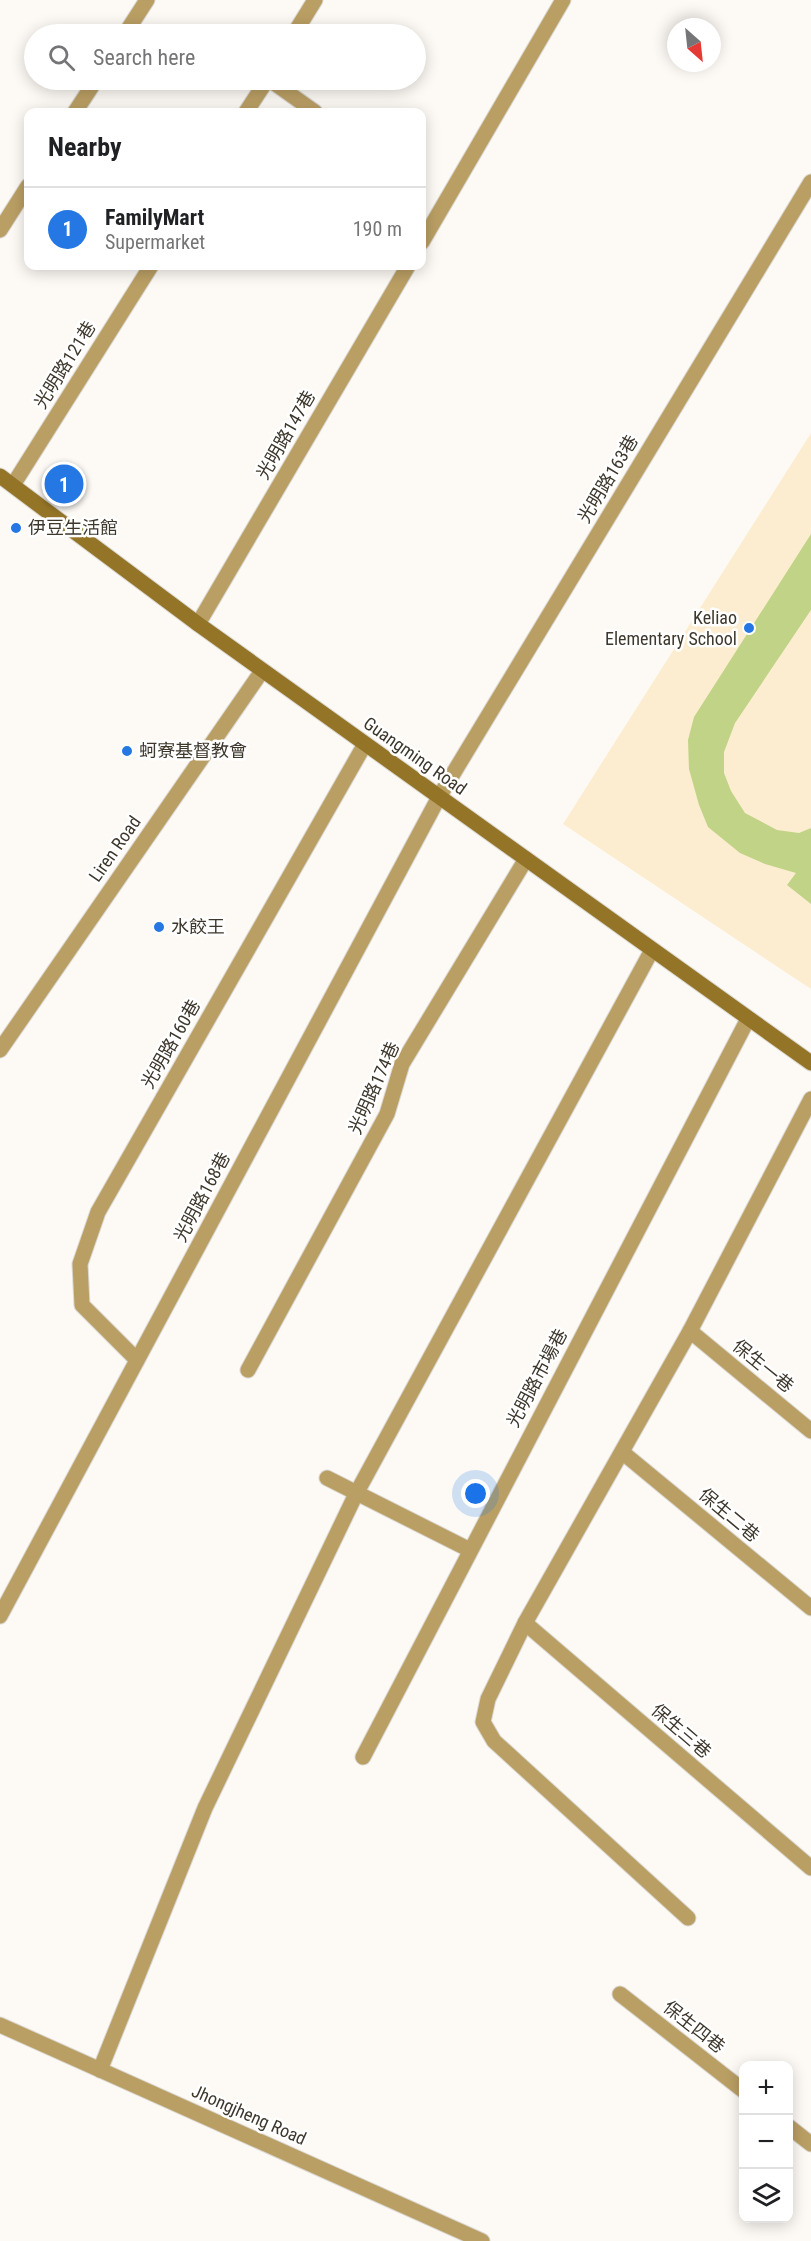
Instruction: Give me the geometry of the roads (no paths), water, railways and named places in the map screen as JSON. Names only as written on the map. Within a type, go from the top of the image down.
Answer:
[{"type":"street","points":[[131,24],[147,0]]},
{"type":"street","points":[[300,24],[315,0]]},
{"type":"street","points":[[426,232],[563,0]]},
{"type":"street","points":[[78,108],[89,90]]},
{"type":"street","points":[[249,108],[262,90]]},
{"type":"street","points":[[283,90],[309,108]]},
{"type":"street","name":"光明路163巷","points":[[439,797],[811,182]]},
{"type":"street","points":[[0,230],[24,192]]},
{"type":"street","name":"光明路121巷","points":[[13,485],[148,270]]},
{"type":"street","name":"光明路147巷","points":[[198,624],[406,270]]},
{"type":"street","name":"Guangming Road","points":[[0,476],[262,671],[811,1062]]},
{"type":"street","name":"Liren Road","points":[[0,1050],[262,671]]},
{"type":"street","name":"光明路160巷","points":[[137,1360],[82,1305],[80,1264],[98,1212],[365,744]]},
{"type":"street","name":"光明路168巷","points":[[0,1616],[439,797]]},
{"type":"street","name":"光明路174巷","points":[[248,1370],[387,1114],[402,1064],[526,859]]},
{"type":"street","points":[[100,2070],[205,1808],[356,1494],[652,950]]},
{"type":"street","name":"光明路市場巷","points":[[363,1757],[748,1019]]},
{"type":"street","points":[[688,1918],[494,1741],[483,1722],[488,1699],[525,1623],[690,1331],[811,1099]]},
{"type":"street","name":"保生一巷","points":[[690,1331],[811,1431]]},
{"type":"street","name":"保生二巷","points":[[622,1452],[811,1608]]},
{"type":"street","points":[[327,1478],[470,1550]]},
{"type":"street","name":"保生三巷","points":[[525,1623],[811,1868]]},
{"type":"street","name":"保生四巷","points":[[620,1994],[739,2087]]},
{"type":"street","name":"Jhongjheng Road","points":[[0,2025],[482,2241]]},
{"type":"street","points":[[793,2129],[811,2144]]},
{"type":"place","name":"FamilyMart","points":[[64,484]]},
{"type":"place","name":"伊豆生活館","points":[[16,528]]},
{"type":"place","name":"Keliao Elementary School","points":[[749,628]]},
{"type":"place","name":"蚵寮基督教會","points":[[127,751]]},
{"type":"place","name":"水餃王","points":[[159,927]]}]
